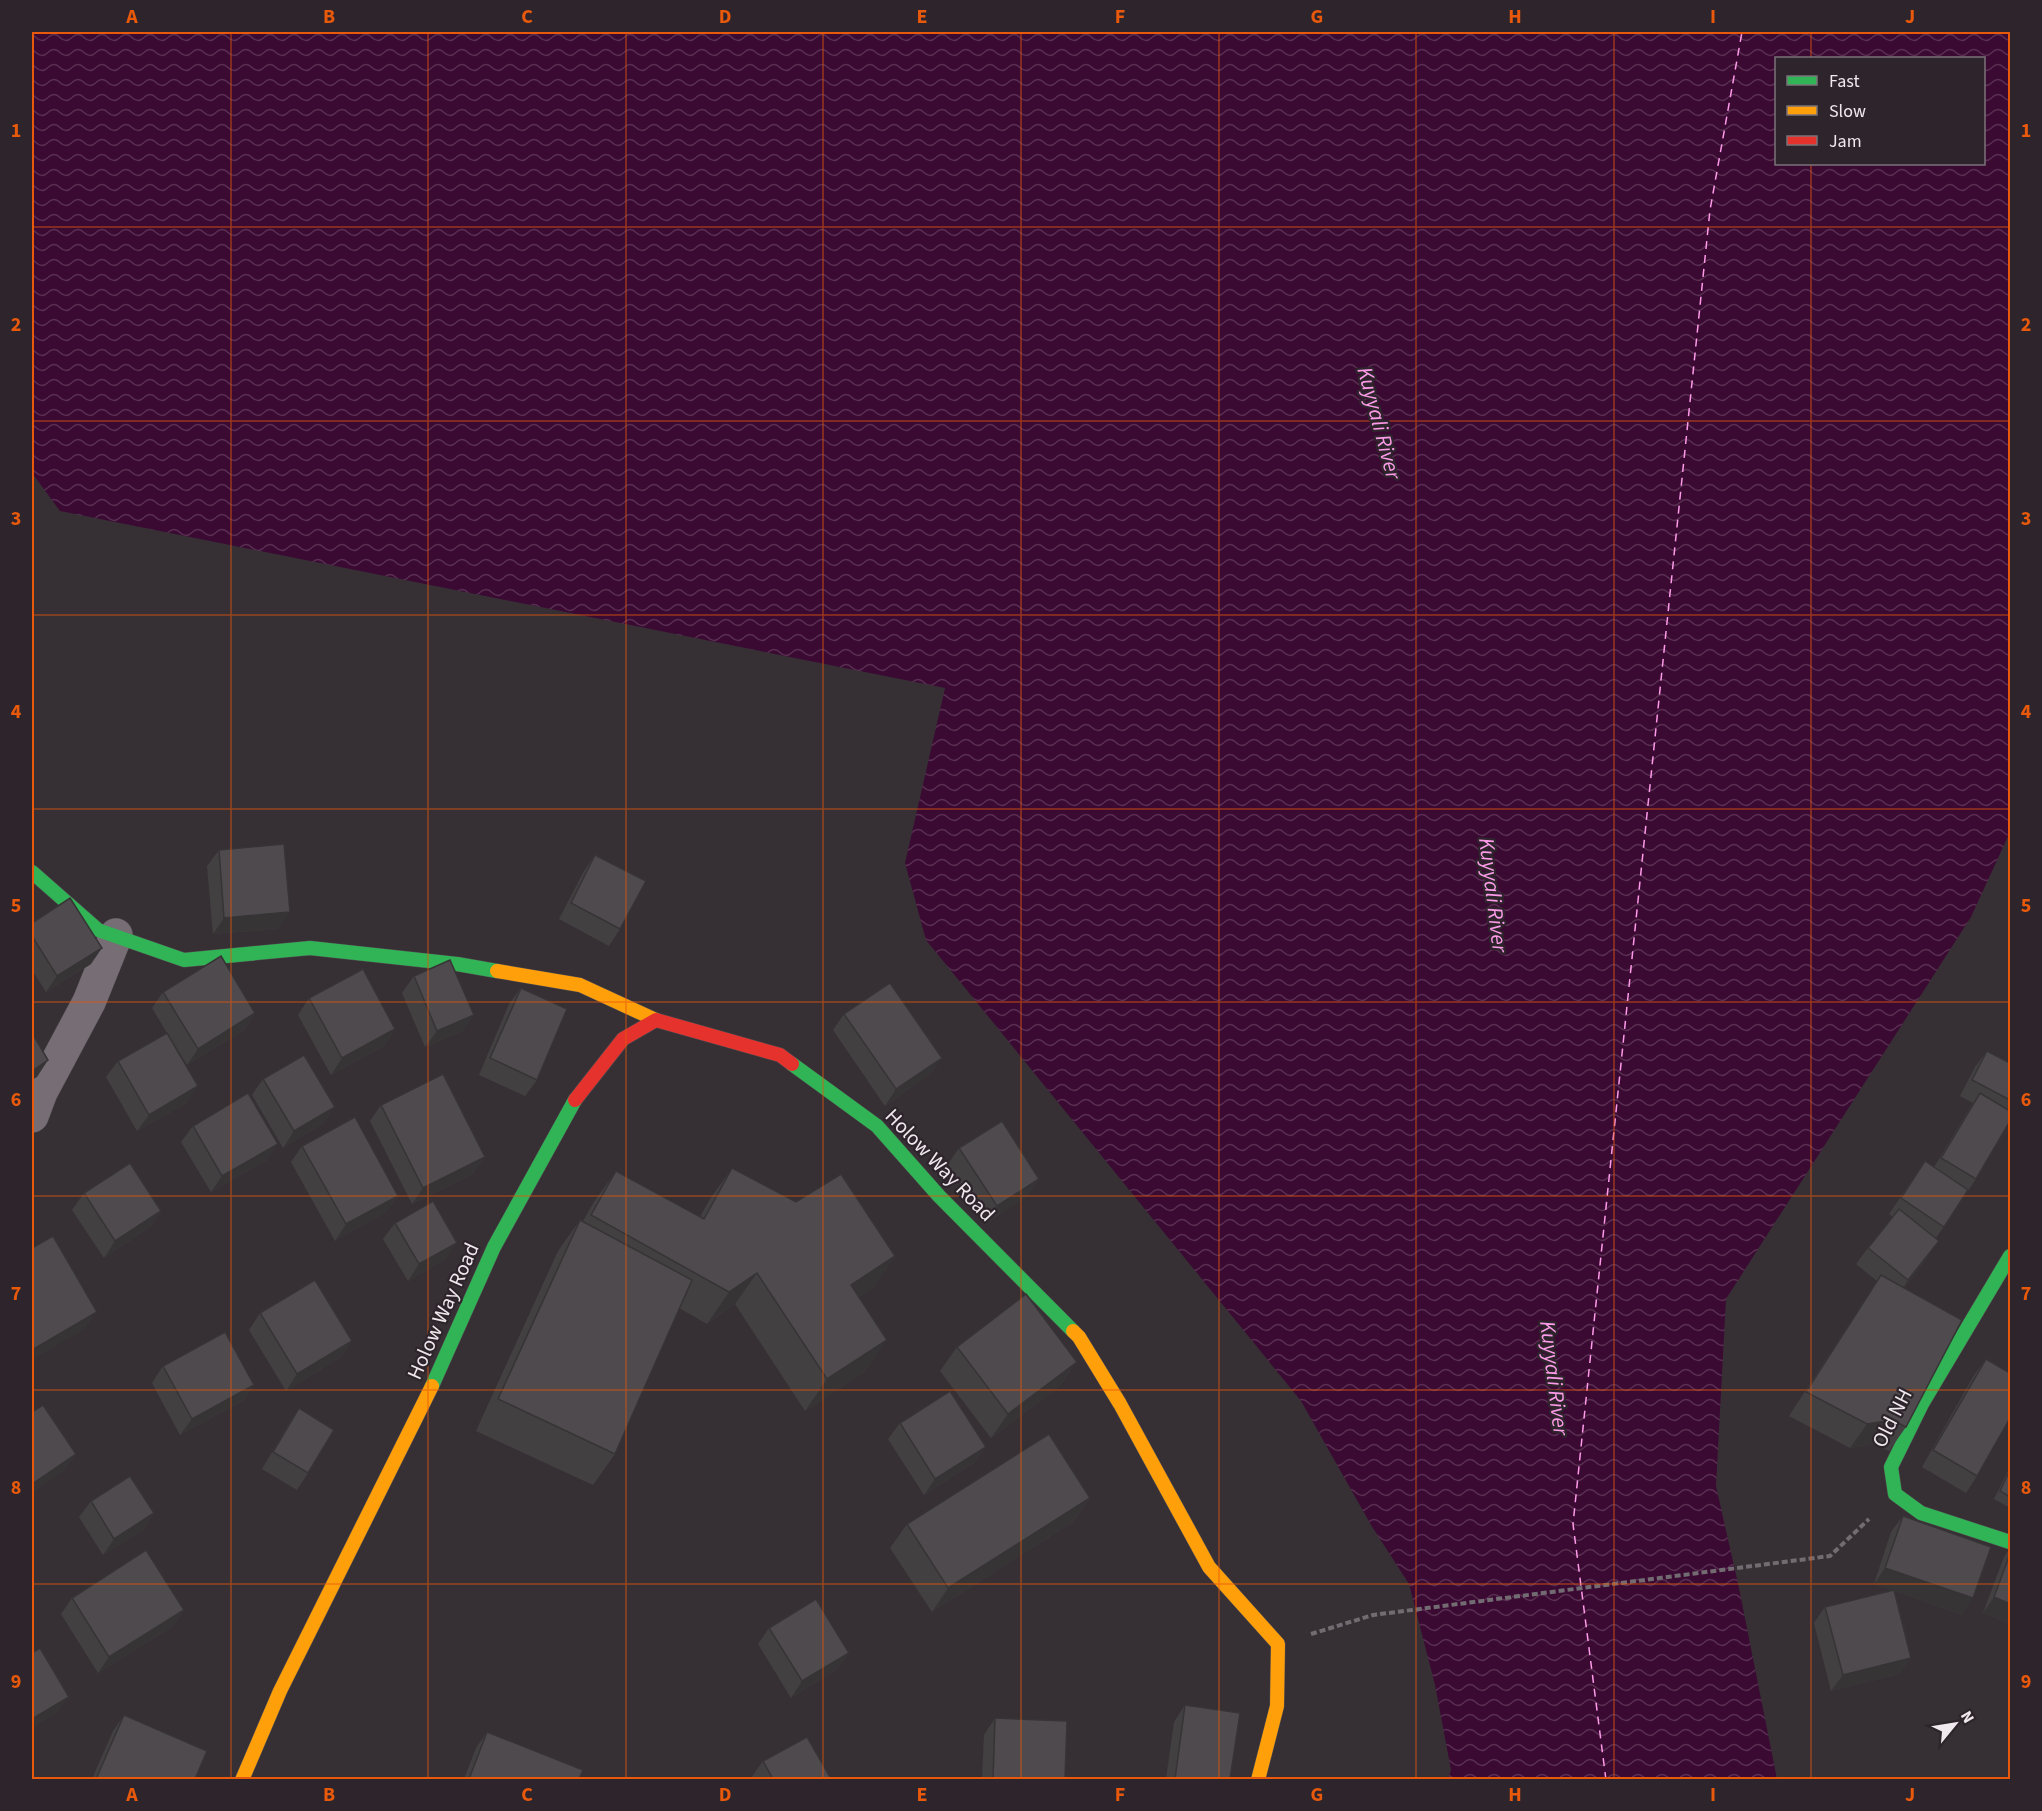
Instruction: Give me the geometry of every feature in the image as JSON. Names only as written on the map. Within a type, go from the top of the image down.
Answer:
[{"type":"street","points":[[32,872],[98,930],[184,960],[310,948],[458,964],[580,985],[656,1020]]},
{"type":"street","points":[[32,1116],[41,1092],[88,1002],[116,935]]},
{"type":"street","name":"Holow Way Road","points":[[242,1779],[280,1691],[429,1393],[499,1237],[572,1104],[623,1039],[656,1020],[780,1055],[877,1126],[939,1196],[1079,1336],[1120,1404],[1209,1567],[1278,1644]]},
{"type":"street","name":"Old NH","points":[[1895,1494],[1891,1467],[1922,1404],[2010,1256]]},
{"type":"street","points":[[1895,1494],[1921,1513],[2010,1542]]},
{"type":"street","points":[[1258,1779],[1277,1706],[1278,1644]]},
{"type":"path","points":[[1278,1644],[1373,1615],[1830,1556],[1895,1494]]},
{"type":"water","name":"Kuyyali River","points":[[32,32],[2010,32],[2010,832],[1971,917],[1726,1299],[1716,1486],[1777,1779],[1448,1779],[1451,1770],[1435,1685],[1409,1584],[1371,1525],[1301,1401],[926,940],[905,863],[945,688],[60,511],[32,473]]},
{"type":"building","points":[[284,844],[290,912],[224,918],[219,850]]},
{"type":"building","points":[[595,855],[646,881],[620,929],[571,903]]},
{"type":"building","points":[[70,898],[102,948],[57,976],[32,936],[32,923]]},
{"type":"building","points":[[221,956],[255,1013],[198,1049],[163,992]]},
{"type":"building","points":[[450,960],[474,1015],[437,1031],[414,976]]},
{"type":"building","points":[[363,969],[395,1029],[342,1058],[309,998]]},
{"type":"building","points":[[890,983],[942,1058],[896,1089],[844,1014]]},
{"type":"building","points":[[521,988],[567,1009],[537,1080],[490,1058]]},
{"type":"building","points":[[32,1033],[48,1060],[32,1071]]},
{"type":"building","points":[[167,1033],[198,1086],[149,1115],[118,1061]]},
{"type":"building","points":[[1987,1051],[2010,1063],[2010,1100],[1972,1080]]},
{"type":"building","points":[[304,1055],[335,1107],[294,1131],[263,1079]]},
{"type":"building","points":[[443,1074],[485,1157],[423,1188],[381,1105]]},
{"type":"building","points":[[248,1093],[278,1144],[222,1176],[193,1126]]},
{"type":"building","points":[[1980,1093],[2010,1111],[2010,1121],[1976,1179],[1941,1158]]},
{"type":"building","points":[[355,1117],[398,1196],[346,1224],[302,1146]]},
{"type":"building","points":[[1002,1121],[1039,1179],[997,1206],[959,1148]]},
{"type":"building","points":[[1925,1161],[1968,1190],[1944,1227],[1901,1198]]},
{"type":"building","points":[[130,1163],[161,1211],[115,1241],[84,1193]]},
{"type":"building","points":[[732,1168],[796,1202],[841,1174],[895,1256],[851,1285],[887,1340],[827,1379],[757,1273],[729,1292],[591,1215],[616,1171],[704,1219]]},
{"type":"building","points":[[433,1201],[457,1243],[419,1264],[395,1223]]},
{"type":"building","points":[[1899,1209],[1939,1241],[1908,1280],[1868,1248]]},
{"type":"building","points":[[580,1220],[692,1280],[615,1454],[498,1399]]},
{"type":"building","points":[[53,1236],[97,1312],[32,1350],[32,1248]]},
{"type":"building","points":[[1881,1275],[1962,1320],[1906,1427],[1892,1420],[1867,1424],[1806,1392]]},
{"type":"building","points":[[315,1280],[352,1341],[297,1374],[260,1313]]},
{"type":"building","points":[[1026,1294],[1077,1362],[1008,1414],[957,1347]]},
{"type":"building","points":[[225,1332],[254,1385],[192,1419],[163,1366]]},
{"type":"building","points":[[1986,1359],[2010,1373],[2010,1418],[1977,1476],[1933,1450]]},
{"type":"building","points":[[950,1391],[986,1447],[935,1479],[900,1423]]},
{"type":"building","points":[[43,1405],[76,1454],[32,1484],[32,1412]]},
{"type":"building","points":[[299,1408],[334,1430],[308,1473],[273,1452]]},
{"type":"building","points":[[1049,1434],[1090,1498],[948,1588],[907,1524]]},
{"type":"building","points":[[2010,1470],[2010,1497],[2000,1491]]},
{"type":"building","points":[[130,1476],[154,1513],[114,1539],[91,1501]]},
{"type":"building","points":[[1903,1516],[1991,1547],[1973,1598],[1885,1568]]},
{"type":"building","points":[[146,1550],[184,1610],[109,1657],[72,1598]]},
{"type":"building","points":[[2010,1554],[2010,1604],[1994,1597]]},
{"type":"building","points":[[1894,1590],[1911,1658],[1843,1675],[1825,1607]]},
{"type":"building","points":[[816,1599],[849,1653],[802,1681],[769,1628]]},
{"type":"building","points":[[40,1648],[69,1697],[32,1719],[32,1653]]},
{"type":"building","points":[[1185,1705],[1240,1713],[1230,1779],[1175,1779]]},
{"type":"building","points":[[124,1715],[207,1751],[195,1779],[96,1779]]},
{"type":"building","points":[[995,1718],[1067,1721],[1065,1779],[993,1779]]},
{"type":"building","points":[[487,1732],[583,1770],[579,1779],[469,1779]]},
{"type":"building","points":[[807,1737],[831,1779],[773,1779],[763,1761]]},
{"type":"ferry route","points":[[1606,1780],[1573,1524],[1710,210],[1742,32]]},
{"type":"traffic: fast","points":[[32,872],[98,930],[184,960],[310,948],[457,964],[497,971]]},
{"type":"traffic: fast","points":[[792,1064],[877,1126],[939,1196],[1073,1331]]},
{"type":"traffic: fast","points":[[432,1386],[494,1247],[575,1100]]},
{"type":"traffic: fast","points":[[2010,1256],[1922,1404],[1891,1467],[1895,1494],[1921,1513],[2010,1542]]},
{"type":"traffic: slow","points":[[497,971],[580,985],[656,1020]]},
{"type":"traffic: slow","points":[[1073,1331],[1120,1404],[1209,1567],[1278,1644],[1277,1706],[1258,1780]]},
{"type":"traffic: slow","points":[[242,1780],[280,1691],[432,1386]]},
{"type":"traffic: jam","points":[[575,1100],[623,1039],[656,1020],[780,1055],[792,1064]]}]
